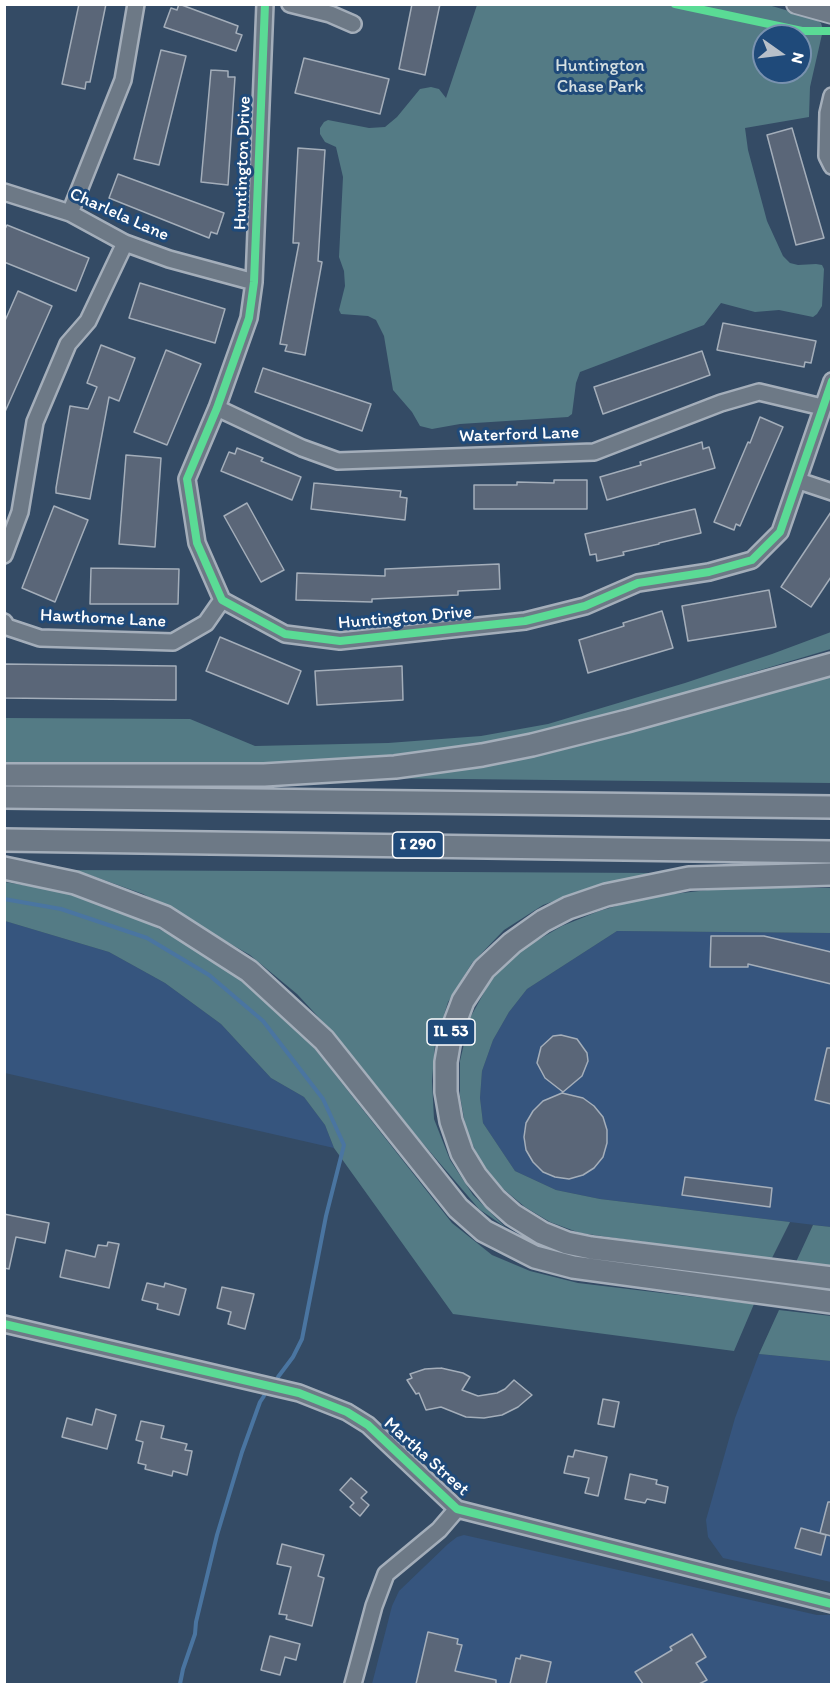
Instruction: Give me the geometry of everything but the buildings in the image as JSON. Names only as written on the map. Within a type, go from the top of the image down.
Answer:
[{"type":"highway","points":[[4,775],[264,775],[395,767],[482,755],[532,745],[831,664]]},
{"type":"highway","points":[[4,797],[831,807]]},
{"type":"highway","name":"I 290","points":[[4,840],[831,852]]},
{"type":"highway","points":[[4,868],[75,883],[165,917],[249,971],[324,1040],[458,1208],[484,1232],[535,1257],[573,1267],[831,1302]]},
{"type":"highway","name":"IL 53","points":[[831,874],[689,878],[606,895],[568,908],[543,921],[512,943],[484,969],[463,1001],[451,1033],[446,1062],[446,1092],[451,1121],[462,1153],[476,1176],[495,1199],[513,1215],[542,1233],[567,1243],[591,1248],[831,1278]]},
{"type":"main road","points":[[796,4],[831,14]]},
{"type":"street","points":[[70,213],[123,80],[136,4]]},
{"type":"street","name":"Huntington Drive","points":[[265,4],[254,282],[249,318],[217,408],[187,479],[196,543],[222,600],[285,633],[340,641],[525,621],[585,606],[638,583],[709,572],[752,560],[780,532],[831,381]]},
{"type":"street","points":[[290,4],[330,14],[353,24]]},
{"type":"street","points":[[831,96],[828,113],[827,156],[831,166]]},
{"type":"street","name":"Charlela Lane","points":[[4,192],[70,213],[125,243],[169,259],[254,282]]},
{"type":"street","points":[[4,555],[20,512],[35,422],[68,344],[88,321],[125,243]]},
{"type":"street","name":"Waterford Lane","points":[[217,408],[302,448],[338,461],[594,452],[721,403],[759,392],[822,407]]},
{"type":"street","points":[[799,481],[831,492]]},
{"type":"street","name":"Hawthorne Lane","points":[[4,622],[7,627],[40,638],[173,642],[206,623],[222,600]]},
{"type":"street","name":"Martha Street","points":[[4,1324],[299,1393],[347,1412],[368,1425],[458,1509],[831,1604]]},
{"type":"street","points":[[353,1684],[374,1606],[386,1574],[439,1530],[458,1509]]},
{"type":"shaded area","points":[[5,921],[109,952],[165,983],[221,1024],[271,1078],[304,1097],[325,1125],[334,1148],[5,1073]]},
{"type":"shaded area","points":[[617,931],[831,933],[831,1227],[600,1199],[556,1190],[515,1171],[483,1123],[480,1098],[482,1071],[493,1040],[509,1012],[527,989]]},
{"type":"shaded area","points":[[759,1354],[831,1361],[831,1582],[723,1558],[708,1537],[706,1520],[735,1418]]},
{"type":"shaded area","points":[[464,1535],[817,1615],[831,1615],[831,1684],[372,1684],[392,1606],[399,1591],[448,1544]]},
{"type":"green space","name":"Huntington Chase Park","points":[[765,4],[813,18],[821,23],[823,30],[812,78],[812,24],[752,24],[752,84],[811,84],[809,117],[745,128],[748,150],[767,221],[783,256],[790,263],[822,265],[824,269],[822,306],[813,317],[779,310],[755,312],[721,303],[704,325],[580,372],[576,383],[572,414],[568,417],[460,424],[432,429],[420,426],[412,412],[393,390],[384,336],[376,320],[368,316],[341,314],[339,310],[345,286],[344,271],[339,257],[343,177],[336,147],[325,142],[320,134],[320,128],[328,120],[369,128],[385,127],[397,117],[420,89],[431,87],[439,89],[446,98],[477,5]]},
{"type":"green space","points":[[831,632],[831,649],[599,718],[542,733],[416,755],[281,764],[5,762],[5,718],[190,719],[255,746],[388,743],[481,736],[548,724],[685,683]]},
{"type":"green space","points":[[831,676],[831,783],[368,778],[466,767],[546,752]]},
{"type":"green space","points":[[65,870],[655,873],[592,887],[543,905],[504,930],[472,963],[448,1002],[435,1044],[432,1081],[434,1119],[450,1160],[473,1195],[505,1227],[479,1209],[337,1037],[297,994],[250,955],[143,894],[90,875]]},
{"type":"green space","points":[[4,882],[62,891],[127,912],[193,947],[251,986],[311,1044],[452,1223],[492,1255],[530,1271],[578,1283],[754,1304],[734,1351],[453,1314],[334,1148],[325,1125],[304,1097],[271,1078],[221,1024],[165,983],[109,952],[5,921]]},
{"type":"green space","points":[[725,888],[831,888],[831,933],[617,931],[527,989],[509,1012],[493,1040],[482,1071],[480,1098],[483,1123],[515,1171],[556,1190],[600,1199],[790,1222],[771,1260],[580,1233],[550,1222],[525,1207],[501,1187],[480,1161],[466,1129],[460,1096],[460,1061],[470,1018],[491,980],[519,951],[562,926],[599,911],[648,897]]},
{"type":"green space","points":[[813,1225],[831,1227],[831,1267],[796,1262]]},
{"type":"green space","points":[[779,1310],[831,1316],[831,1361],[759,1354]]},
{"type":"waterway","points":[[4,899],[61,909],[147,938],[209,975],[263,1021],[323,1099],[344,1145],[326,1216],[302,1339],[293,1357],[278,1377]]},
{"type":"waterway","points":[[180,1684],[195,1634],[217,1535],[242,1452],[264,1396]]},
{"type":"cycle path","points":[[265,4],[254,282],[249,318],[217,408],[187,479],[197,543],[222,600],[285,634],[340,641],[525,621],[585,606],[638,583],[709,572],[752,560],[780,532],[832,381]]},
{"type":"cycle path","points":[[675,4],[802,31],[832,31]]},
{"type":"cycle path","points":[[4,1324],[299,1393],[347,1412],[368,1425],[457,1509],[832,1604]]}]
